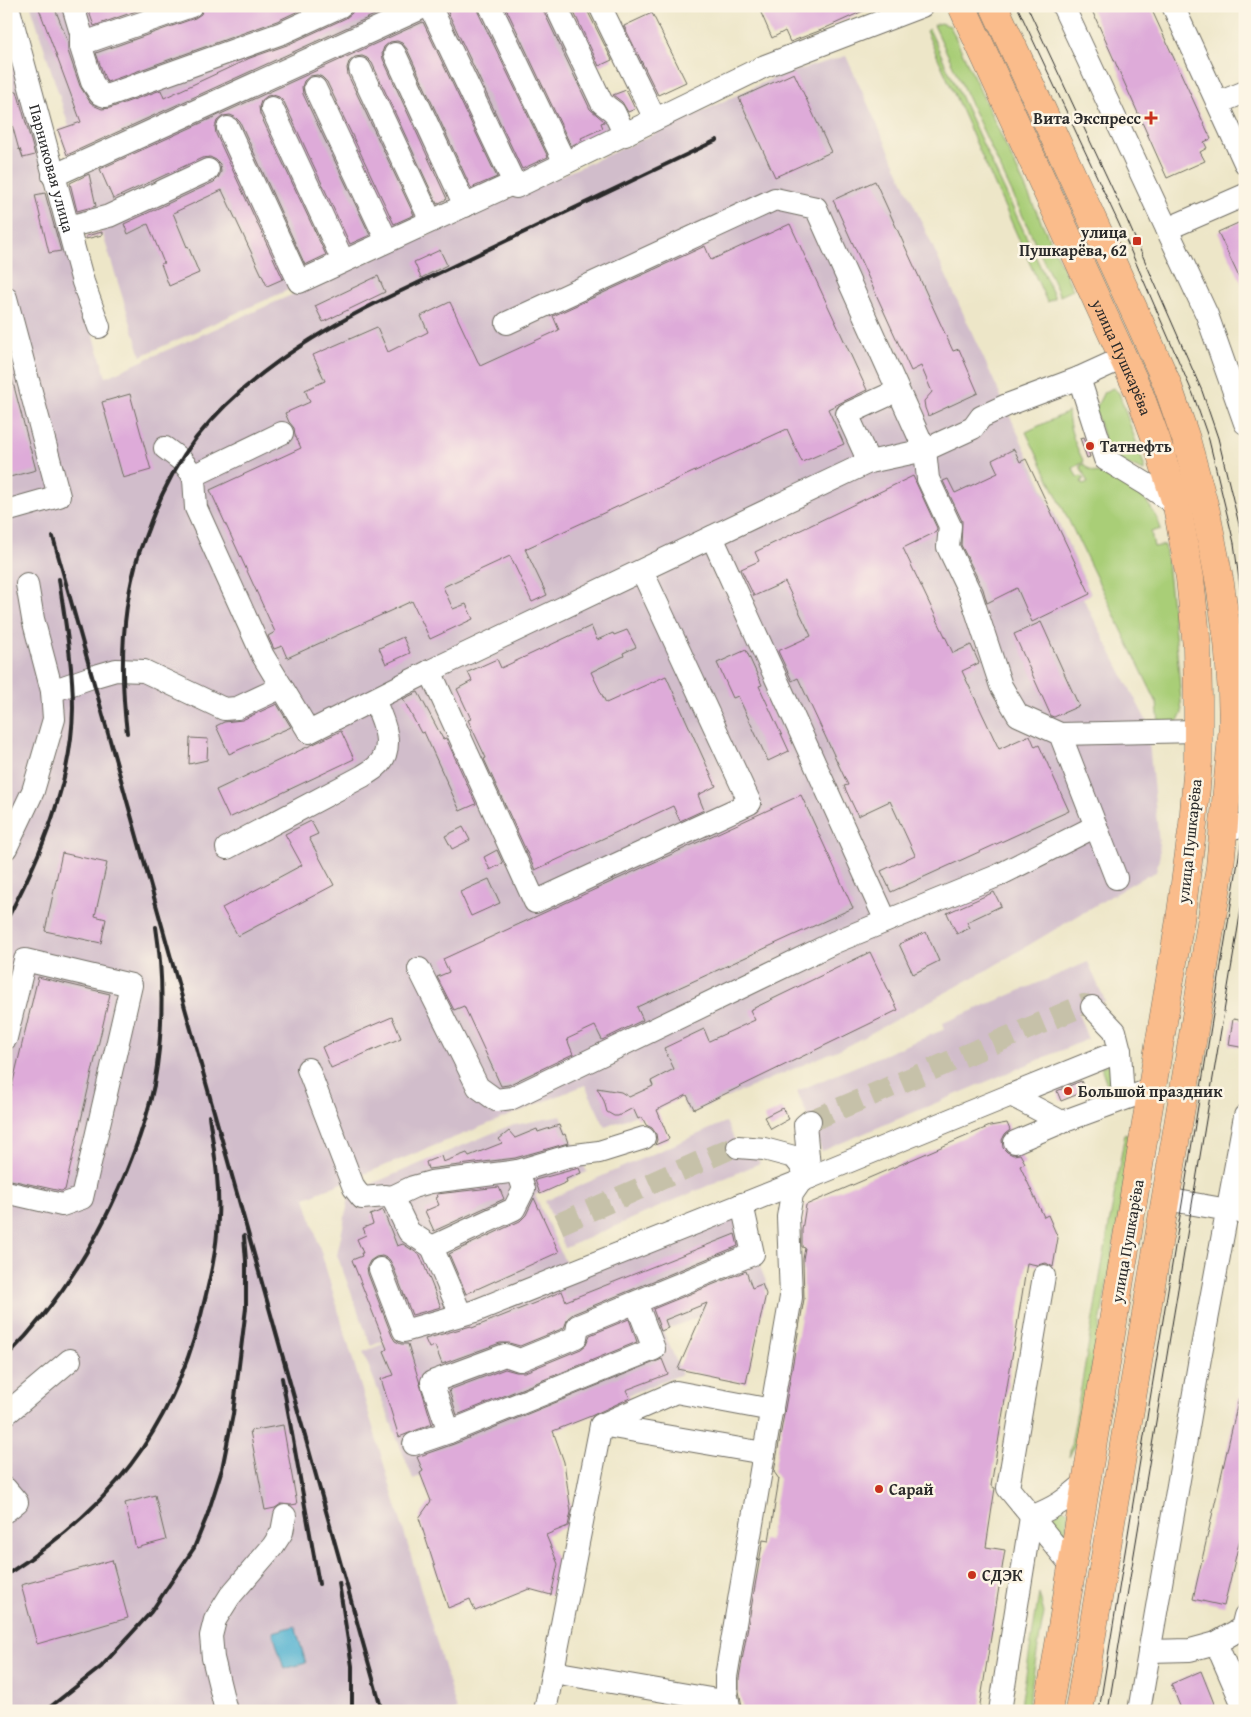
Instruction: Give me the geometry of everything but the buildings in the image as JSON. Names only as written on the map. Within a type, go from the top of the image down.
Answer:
[{"type":"main road","name":"улица Пушкарёва","points":[[962,6],[1138,390],[1177,506],[1190,578],[1198,648],[1198,731],[1193,826],[1180,920],[1048,1711]]},
{"type":"main road","name":"улица Пушкарёва","points":[[994,6],[1166,381],[1186,438],[1206,512],[1220,584],[1228,641],[1233,726],[1234,827],[1217,886],[1166,1200],[1079,1711]]},
{"type":"main road","points":[[1124,358],[1150,346]]},
{"type":"main road","points":[[1193,826],[1234,827]]},
{"type":"street","name":"Парниковая улица","points":[[8,6],[83,282],[99,327]]},
{"type":"street","points":[[73,6],[80,32],[80,44],[92,82],[100,94],[106,96],[282,33],[341,6]]},
{"type":"street","points":[[80,44],[191,6]]},
{"type":"street","points":[[53,176],[426,6]]},
{"type":"street","points":[[430,6],[516,187],[765,66],[915,7]]},
{"type":"street","points":[[490,6],[565,163]]},
{"type":"street","points":[[556,6],[602,102],[614,112],[625,135]]},
{"type":"street","points":[[600,6],[655,120]]},
{"type":"street","points":[[1063,6],[1207,315],[1245,423]]},
{"type":"street","points":[[1173,6],[1245,163]]},
{"type":"street","points":[[394,54],[465,206]]},
{"type":"street","points":[[360,69],[431,221]]},
{"type":"street","points":[[314,88],[387,241]]},
{"type":"street","points":[[1218,103],[1245,92]]},
{"type":"street","points":[[272,108],[343,261]]},
{"type":"street","points":[[228,128],[299,282],[514,183]]},
{"type":"street","points":[[68,227],[108,216],[208,170]]},
{"type":"street","points":[[1167,229],[1245,195]]},
{"type":"street","points":[[507,323],[775,200],[816,208],[925,450],[928,480],[950,526],[948,547],[971,596],[1001,686],[1018,714],[1060,734],[1198,731]]},
{"type":"street","points":[[6,298],[59,496],[6,511]]},
{"type":"street","points":[[165,448],[181,460],[193,476],[196,508],[263,656],[309,732],[869,462],[925,450],[973,428],[981,417],[1124,358]]},
{"type":"street","points":[[1079,378],[1105,459],[1177,506]]},
{"type":"street","points":[[869,462],[847,414],[886,396]]},
{"type":"street","points":[[193,476],[282,433]]},
{"type":"street","points":[[712,537],[886,921]]},
{"type":"street","points":[[430,672],[535,902],[750,803],[642,571]]},
{"type":"street","points":[[6,848],[33,791],[54,719],[52,691],[33,619],[27,584]]},
{"type":"street","points":[[52,691],[92,676],[116,670],[144,671],[224,710],[237,708],[282,687]]},
{"type":"street","points":[[227,848],[378,766],[384,754],[388,738],[385,723],[374,700]]},
{"type":"street","points":[[1060,734],[1116,878]]},
{"type":"street","points":[[419,968],[478,1087],[496,1100],[512,1098],[835,942],[996,876],[1096,826]]},
{"type":"street","points":[[6,1038],[25,960],[132,985],[82,1198],[62,1205],[6,1192]]},
{"type":"street","points":[[1092,1007],[1115,1031],[1120,1051],[1123,1098]]},
{"type":"street","points":[[380,1269],[404,1331],[475,1311],[1120,1051]]},
{"type":"street","points":[[308,1068],[354,1188],[362,1198],[392,1197],[413,1187],[431,1182],[518,1171],[568,1156],[599,1152],[644,1138]]},
{"type":"street","points":[[1016,1142],[1123,1098],[1152,1089]]},
{"type":"street","points":[[1012,1095],[1062,1122]]},
{"type":"street","points":[[1139,1711],[1198,1368],[1236,1212],[1245,1116]]},
{"type":"street","points":[[553,1672],[729,1706],[726,1692],[726,1677],[791,1297],[788,1216],[792,1194],[806,1179],[806,1125],[810,1120]]},
{"type":"street","points":[[738,1147],[764,1149],[794,1157],[806,1179]]},
{"type":"street","points":[[432,1248],[514,1209],[524,1189],[518,1171]]},
{"type":"street","points":[[392,1197],[409,1232],[432,1248],[461,1315]]},
{"type":"street","points":[[1166,1200],[1236,1212]]},
{"type":"street","points":[[449,1432],[432,1382],[505,1355],[520,1360],[576,1337],[578,1326],[753,1254],[742,1204]]},
{"type":"street","points":[[1044,1276],[1008,1488],[1072,1566]]},
{"type":"street","points":[[414,1444],[449,1432],[654,1349],[636,1302]]},
{"type":"street","points":[[6,1414],[70,1360]]},
{"type":"street","points":[[601,1425],[676,1392],[772,1410]]},
{"type":"street","points":[[601,1425],[764,1453]]},
{"type":"street","points":[[545,1711],[601,1425]]},
{"type":"street","points":[[1031,1517],[1053,1508],[1086,1482]]},
{"type":"street","points":[[6,1489],[17,1502],[6,1511]]},
{"type":"street","points":[[226,1711],[213,1658],[211,1636],[215,1620],[230,1596],[273,1546],[282,1532],[285,1516]]},
{"type":"street","points":[[1000,1711],[1031,1517]]},
{"type":"street","points":[[1149,1651],[1190,1650],[1216,1643],[1242,1628],[1245,1616]]},
{"type":"street","points":[[1216,1643],[1245,1710]]},
{"type":"shaded area","points":[[31,6],[568,6],[631,136],[141,356]]},
{"type":"shaded area","points":[[6,37],[106,377],[646,138],[775,77],[846,56],[1091,594],[1083,598],[1147,722],[1160,854],[1156,872],[1138,880],[987,970],[849,1045],[689,1114],[681,1098],[605,1127],[585,1085],[305,1198],[457,1711],[6,1711]]},
{"type":"shaded area","points":[[1088,962],[1105,1001],[1078,1013],[1088,1039],[822,1151],[797,1091],[945,1029],[943,1023]]},
{"type":"shaded area","points":[[561,1116],[587,1172],[535,1195],[567,1266],[371,1346],[337,1255],[350,1193],[509,1126]]},
{"type":"shaded area","points":[[726,1122],[741,1153],[755,1154],[760,1163],[565,1248],[545,1201]]},
{"type":"shaded area","points":[[734,1201],[769,1289],[663,1331],[682,1374],[413,1479],[363,1352]]},
{"type":"green space","points":[[940,23],[950,26],[1073,290],[1060,296],[934,25]]},
{"type":"green space","points":[[929,29],[1055,298],[1047,302],[926,31]]},
{"type":"green space","points":[[1113,388],[1119,393],[1144,465],[1144,471],[1110,457],[1095,410],[1104,392]]},
{"type":"green space","points":[[1068,412],[1073,438],[1084,462],[1073,468],[1077,477],[1082,476],[1084,479],[1081,481],[1083,485],[1088,483],[1080,466],[1084,464],[1092,471],[1126,484],[1134,489],[1147,503],[1161,529],[1151,532],[1154,547],[1165,545],[1182,714],[1177,722],[1159,724],[1157,703],[1026,432]]},
{"type":"green space","points":[[1114,1062],[1114,1084],[1110,1093],[1101,1067]]},
{"type":"green space","points":[[1125,1133],[1128,1134],[1128,1164],[1081,1433],[1069,1457]]},
{"type":"green space","points":[[1062,1508],[1069,1511],[1064,1539],[1049,1524],[1049,1520]]},
{"type":"green space","points":[[1039,1594],[1044,1613],[1027,1711],[1020,1711]]},
{"type":"water","points":[[295,1626],[306,1663],[284,1669],[273,1632]]},
{"type":"tunnel","points":[[810,1121],[1084,1005],[1092,1007]]},
{"type":"tunnel","points":[[559,1224],[729,1149],[738,1147]]},
{"type":"tram line","points":[[1017,6],[1119,224],[1193,394],[1209,440],[1234,543],[1245,623]]},
{"type":"tram line","points":[[1027,6],[1127,220],[1202,391],[1218,438],[1245,549]]},
{"type":"tram line","points":[[1099,1711],[1245,819]]},
{"type":"tram line","points":[[1108,1711],[1245,885]]},
{"type":"railway","points":[[127,733],[123,688],[125,619],[139,553],[155,510],[170,478],[182,457],[214,417],[256,378],[278,361],[351,316],[717,140]]},
{"type":"railway","points":[[53,537],[382,1711]]},
{"type":"railway","points":[[6,921],[42,845],[61,791],[67,763],[71,736],[73,692],[59,579]]},
{"type":"railway","points":[[6,1357],[46,1312],[80,1264],[121,1185],[139,1140],[152,1094],[161,1026],[160,966],[156,927]]},
{"type":"railway","points":[[6,1575],[43,1550],[76,1523],[105,1495],[130,1465],[153,1432],[172,1397],[188,1358],[201,1315],[216,1243],[218,1192],[209,1116]]},
{"type":"railway","points":[[45,1711],[101,1667],[151,1612],[194,1548],[207,1516],[222,1469],[233,1414],[246,1308],[244,1236]]},
{"type":"railway","points":[[282,1378],[319,1584]]},
{"type":"railway","points":[[339,1583],[352,1666],[352,1711]]},
{"type":"place","name":"Вита Экспресс","points":[[1151,118]]},
{"type":"place","name":"улица Пушкарёва, 62","points":[[1137,241]]},
{"type":"place","name":"Татнефть","points":[[1090,446]]},
{"type":"place","name":"Большой праздник","points":[[1068,1091]]},
{"type":"place","name":"Сарай","points":[[879,1489]]},
{"type":"place","name":"СДЭК","points":[[972,1575]]}]
